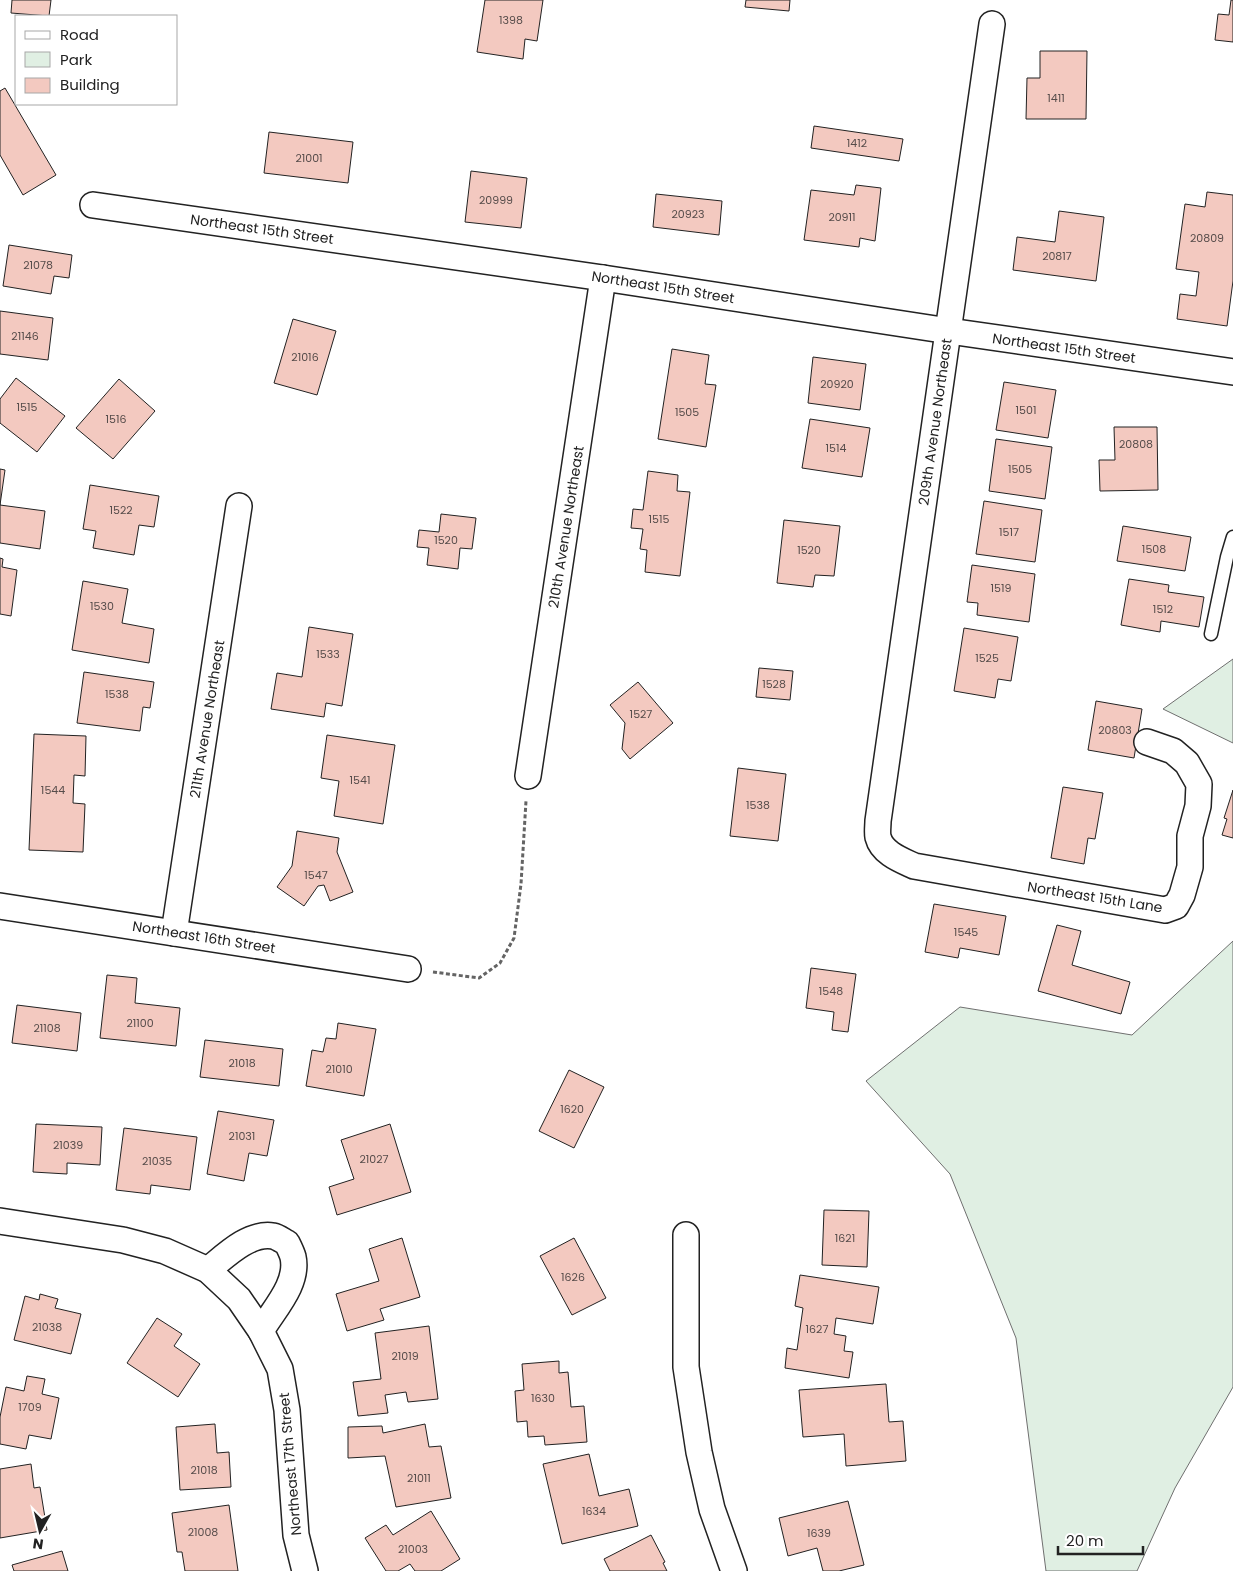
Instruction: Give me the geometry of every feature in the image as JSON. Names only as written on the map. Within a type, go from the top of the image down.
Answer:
[{"type":"street","name":"209th Avenue Northeast","points":[[878,821],[992,24]]},
{"type":"street","name":"Northeast 15th Street","points":[[93,205],[603,278],[1233,372]]},
{"type":"street","name":"210th Avenue Northeast","points":[[528,776],[603,278]]},
{"type":"street","name":"211th Avenue Northeast","points":[[174,933],[239,506]]},
{"type":"street","name":"Northeast 15th Lane","points":[[878,821],[878,837],[883,847],[896,858],[914,866],[1165,910],[1176,906],[1182,895],[1190,867],[1190,836],[1198,806],[1199,784],[1187,763],[1173,751],[1147,742]]},
{"type":"street","name":"Northeast 16th Street","points":[[0,906],[408,968]]},
{"type":"street","name":"Northeast 17th Street","points":[[0,1221],[123,1240],[165,1251],[208,1270],[239,1299],[260,1331],[280,1369],[287,1410],[296,1535],[305,1571]]},
{"type":"street","points":[[686,1235],[686,1367],[699,1452],[710,1500],[734,1571]]},
{"type":"street","points":[[208,1270],[227,1253],[260,1236],[274,1236],[287,1243],[293,1258],[293,1277],[286,1293],[260,1331]]},
{"type":"lane","points":[[1211,634],[1233,537]]},
{"type":"path","points":[[408,968],[480,978],[500,963],[514,938],[521,884],[528,776]]},
{"type":"green space","points":[[1233,659],[1233,743],[1163,709]]},
{"type":"green space","points":[[1233,941],[1233,1387],[1175,1488],[1137,1571],[1046,1571],[1016,1338],[950,1174],[866,1081],[960,1007],[1132,1035]]},
{"type":"building","points":[[12,0],[51,0],[49,15],[11,13]]},
{"type":"building","points":[[485,0],[543,0],[537,41],[525,39],[523,59],[477,52]]},
{"type":"building","points":[[746,0],[790,0],[789,11],[745,7]]},
{"type":"building","points":[[1231,0],[1233,0],[1233,42],[1215,40],[1218,14],[1229,15]]},
{"type":"building","points":[[1040,51],[1087,51],[1086,119],[1026,119],[1027,78],[1040,78]]},
{"type":"building","points":[[5,88],[56,175],[23,195],[0,155],[0,91]]},
{"type":"building","points":[[814,126],[903,139],[899,161],[811,148]]},
{"type":"building","points":[[269,132],[353,142],[348,183],[264,173]]},
{"type":"building","points":[[471,171],[527,178],[521,228],[465,222]]},
{"type":"building","points":[[856,185],[881,188],[875,241],[860,238],[859,247],[804,240],[811,190],[854,195]]},
{"type":"building","points":[[1207,192],[1233,195],[1233,281],[1227,326],[1177,319],[1180,294],[1196,296],[1199,272],[1176,269],[1185,204],[1205,207]]},
{"type":"building","points":[[656,194],[722,201],[719,235],[653,227]]},
{"type":"building","points":[[1059,211],[1104,217],[1096,281],[1013,270],[1017,237],[1055,242]]},
{"type":"building","points":[[9,245],[72,255],[69,278],[54,276],[51,294],[3,286]]},
{"type":"building","points":[[0,311],[53,318],[48,360],[0,354]]},
{"type":"building","points":[[293,319],[336,331],[317,395],[274,383]]},
{"type":"building","points":[[672,349],[709,355],[705,384],[716,385],[706,447],[658,439]]},
{"type":"building","points":[[813,357],[866,364],[860,410],[808,403]]},
{"type":"building","points":[[16,378],[65,416],[37,452],[0,423],[0,399]]},
{"type":"building","points":[[119,379],[155,411],[113,459],[76,428]]},
{"type":"building","points":[[1004,382],[1056,390],[1048,438],[996,430]]},
{"type":"building","points":[[810,419],[870,428],[862,477],[802,468]]},
{"type":"building","points":[[1114,427],[1157,427],[1158,490],[1100,491],[1099,460],[1115,460]]},
{"type":"building","points":[[996,439],[1052,447],[1045,499],[989,491]]},
{"type":"building","points":[[0,469],[5,470],[0,505]]},
{"type":"building","points":[[648,471],[678,475],[677,491],[690,492],[680,576],[645,572],[647,550],[640,549],[643,529],[631,528],[633,509],[643,510]]},
{"type":"building","points":[[90,485],[159,496],[154,527],[139,525],[134,555],[93,548],[96,531],[83,529]]},
{"type":"building","points":[[984,501],[1042,510],[1035,562],[976,554]]},
{"type":"building","points":[[0,505],[45,511],[40,549],[0,543]]},
{"type":"building","points":[[441,514],[476,518],[472,549],[460,548],[458,569],[427,565],[429,548],[417,547],[419,530],[439,532]]},
{"type":"building","points":[[784,520],[840,526],[834,576],[815,575],[813,587],[777,583]]},
{"type":"building","points":[[1123,526],[1191,537],[1185,571],[1117,561]]},
{"type":"building","points":[[0,558],[3,559],[2,567],[17,570],[11,616],[0,614]]},
{"type":"building","points":[[972,565],[1035,574],[1029,622],[977,615],[978,603],[967,602]]},
{"type":"building","points":[[1129,579],[1169,585],[1168,592],[1204,597],[1199,627],[1161,621],[1160,632],[1121,625]]},
{"type":"building","points":[[83,581],[128,589],[122,623],[154,629],[149,663],[72,650]]},
{"type":"building","points":[[309,627],[353,634],[342,706],[326,703],[324,717],[271,709],[277,673],[302,677]]},
{"type":"building","points":[[964,628],[1018,637],[1011,681],[998,679],[995,698],[954,691]]},
{"type":"building","points":[[759,668],[793,671],[790,700],[756,697]]},
{"type":"building","points":[[84,672],[154,682],[150,708],[143,707],[140,731],[77,723]]},
{"type":"building","points":[[638,682],[673,723],[630,759],[622,749],[625,723],[610,705]]},
{"type":"building","points":[[1096,701],[1142,709],[1134,758],[1088,750]]},
{"type":"building","points":[[34,734],[86,736],[85,776],[74,775],[73,803],[85,804],[83,852],[29,850]]},
{"type":"building","points":[[327,735],[395,745],[383,824],[334,816],[339,781],[321,778]]},
{"type":"building","points":[[738,768],[786,774],[778,841],[730,836]]},
{"type":"building","points":[[1063,787],[1103,793],[1095,839],[1088,838],[1084,864],[1051,858]]},
{"type":"building","points":[[1233,790],[1233,838],[1222,835],[1227,819],[1224,818]]},
{"type":"building","points":[[297,831],[339,838],[337,852],[353,892],[330,901],[324,885],[318,886],[304,906],[277,887],[292,866]]},
{"type":"building","points":[[934,904],[1006,916],[999,955],[960,948],[958,958],[925,952]]},
{"type":"building","points":[[1057,925],[1081,931],[1072,965],[1130,982],[1121,1014],[1038,991]]},
{"type":"building","points":[[811,968],[856,974],[848,1032],[832,1030],[834,1012],[806,1008]]},
{"type":"building","points":[[107,975],[137,978],[135,1003],[180,1008],[176,1046],[100,1038]]},
{"type":"building","points":[[17,1005],[81,1013],[77,1051],[12,1043]]},
{"type":"building","points":[[338,1023],[376,1029],[364,1096],[306,1086],[312,1050],[323,1052],[326,1038],[336,1039]]},
{"type":"building","points":[[205,1040],[283,1049],[279,1086],[200,1077]]},
{"type":"building","points":[[569,1070],[604,1087],[574,1148],[539,1131]]},
{"type":"building","points":[[218,1111],[274,1120],[267,1156],[249,1153],[244,1181],[207,1174]]},
{"type":"building","points":[[36,1124],[102,1127],[100,1165],[67,1163],[67,1174],[33,1172]]},
{"type":"building","points":[[390,1124],[411,1192],[337,1215],[329,1187],[354,1179],[341,1140]]},
{"type":"building","points":[[124,1128],[197,1137],[190,1190],[151,1185],[150,1194],[116,1190]]},
{"type":"building","points":[[824,1210],[869,1211],[867,1267],[822,1265]]},
{"type":"building","points":[[402,1238],[420,1297],[380,1309],[384,1320],[347,1331],[336,1294],[379,1281],[369,1249]]},
{"type":"building","points":[[574,1238],[606,1298],[572,1315],[540,1256]]},
{"type":"building","points":[[800,1275],[879,1287],[873,1324],[836,1318],[834,1334],[846,1336],[844,1351],[853,1352],[849,1378],[785,1368],[787,1348],[797,1350],[803,1308],[795,1306]]},
{"type":"building","points":[[40,1294],[58,1299],[55,1308],[81,1314],[71,1354],[14,1340],[25,1296],[39,1300]]},
{"type":"building","points":[[157,1318],[182,1334],[174,1346],[200,1364],[178,1397],[127,1363]]},
{"type":"building","points":[[429,1326],[438,1399],[408,1402],[406,1392],[385,1395],[388,1413],[358,1416],[353,1382],[381,1379],[375,1333]]},
{"type":"building","points":[[559,1361],[559,1373],[568,1372],[571,1407],[584,1406],[587,1442],[545,1445],[544,1436],[528,1437],[527,1421],[517,1422],[515,1391],[524,1390],[522,1364]]},
{"type":"building","points":[[27,1376],[45,1379],[42,1394],[59,1398],[51,1439],[29,1435],[26,1449],[0,1444],[0,1417],[6,1387],[24,1391]]},
{"type":"building","points":[[886,1384],[889,1422],[903,1421],[906,1461],[846,1466],[844,1434],[803,1437],[799,1390]]},
{"type":"building","points":[[215,1424],[217,1453],[229,1452],[231,1487],[180,1490],[176,1427]]},
{"type":"building","points":[[425,1424],[429,1447],[441,1446],[451,1498],[396,1507],[385,1456],[348,1458],[348,1427],[382,1426],[383,1433]]},
{"type":"building","points":[[589,1454],[599,1496],[629,1489],[638,1526],[562,1544],[543,1464]]},
{"type":"building","points":[[31,1464],[34,1488],[40,1487],[47,1530],[0,1538],[0,1469]]},
{"type":"building","points":[[848,1501],[864,1565],[839,1571],[823,1571],[817,1548],[788,1556],[779,1518]]},
{"type":"building","points":[[229,1505],[238,1571],[185,1571],[182,1552],[177,1552],[172,1513]]},
{"type":"building","points":[[431,1511],[460,1559],[441,1571],[415,1571],[410,1564],[398,1571],[386,1571],[365,1538],[386,1525],[393,1535]]},
{"type":"building","points":[[651,1535],[665,1562],[663,1563],[667,1571],[610,1571],[604,1559]]},
{"type":"building","points":[[62,1551],[68,1571],[14,1571],[12,1565]]}]
